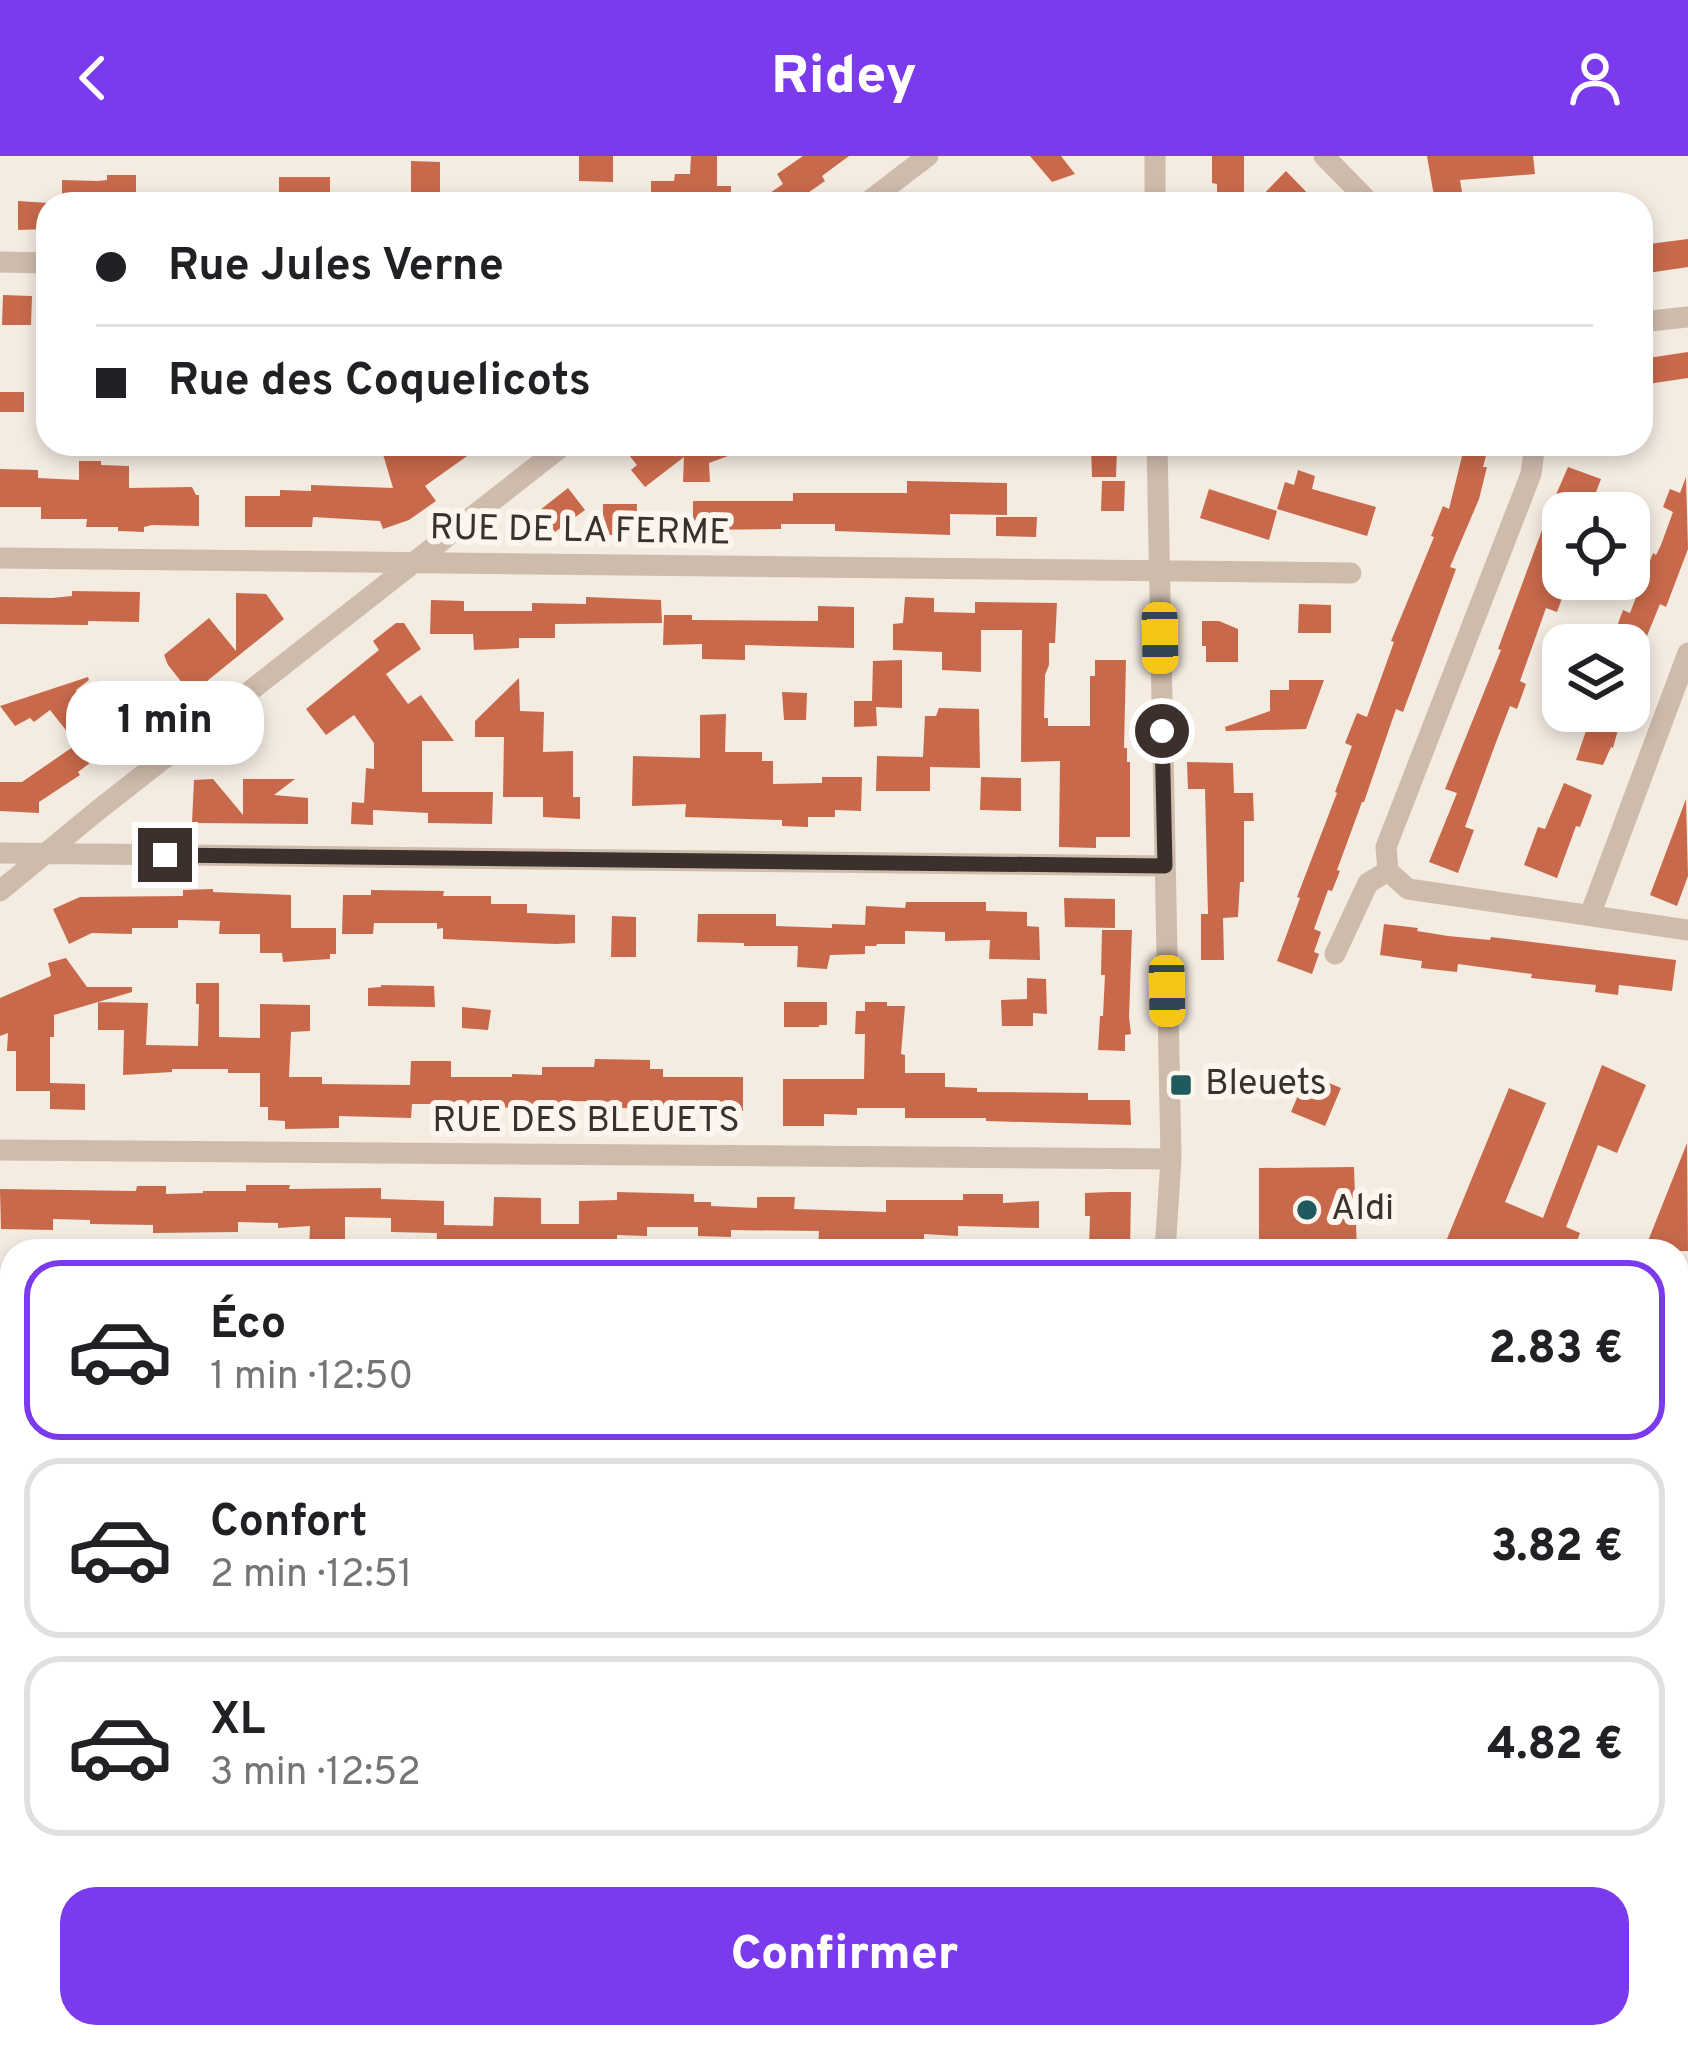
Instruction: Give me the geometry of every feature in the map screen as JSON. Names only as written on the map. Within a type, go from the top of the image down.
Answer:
[{"type":"street","points":[[882,192],[928,156]]},
{"type":"street","points":[[1155,156],[1155,192]]},
{"type":"street","points":[[1324,156],[1359,192]]},
{"type":"street","points":[[0,262],[36,263]]},
{"type":"street","points":[[1653,321],[1688,317]]},
{"type":"street","points":[[0,891],[550,456]]},
{"type":"street","points":[[1157,456],[1171,1159],[1166,1239]]},
{"type":"street","points":[[1533,456],[1531,474],[1386,847],[1388,871],[1408,890],[1688,930]]},
{"type":"street","name":"RUE DE LA FERME","points":[[0,558],[1351,574]]},
{"type":"street","points":[[1590,915],[1688,653]]},
{"type":"street","points":[[0,853],[1165,866]]},
{"type":"street","points":[[1335,954],[1368,883],[1388,871]]},
{"type":"street","name":"RUE DES BLEUETS","points":[[0,1150],[1171,1159]]},
{"type":"building","points":[[579,156],[613,156],[613,182],[579,181]]},
{"type":"building","points":[[691,156],[717,156],[717,186],[731,186],[731,192],[651,192],[651,181],[674,181],[675,174],[690,174]]},
{"type":"building","points":[[803,156],[849,156],[809,192],[771,192],[783,184],[777,174]]},
{"type":"building","points":[[1030,156],[1061,156],[1075,174],[1052,182]]},
{"type":"building","points":[[1212,156],[1244,156],[1244,192],[1217,192],[1217,184],[1212,183]]},
{"type":"building","points":[[1427,156],[1533,156],[1535,174],[1460,180],[1462,192],[1433,192]]},
{"type":"building","points":[[411,161],[440,162],[440,192],[411,192]]},
{"type":"building","points":[[1286,171],[1306,192],[1266,192]]},
{"type":"building","points":[[107,175],[136,175],[136,192],[62,192],[62,180],[107,180]]},
{"type":"building","points":[[279,177],[330,177],[330,192],[279,192]]},
{"type":"building","points":[[18,201],[36,202],[36,229],[18,230]]},
{"type":"building","points":[[1688,239],[1688,267],[1653,272],[1653,243]]},
{"type":"building","points":[[3,295],[32,296],[31,325],[2,325]]},
{"type":"building","points":[[1688,352],[1688,378],[1653,383],[1653,357]]},
{"type":"building","points":[[0,392],[24,392],[24,412],[0,412]]},
{"type":"building","points":[[384,456],[467,456],[425,486],[436,501],[409,520],[383,529],[380,521],[313,517],[312,527],[245,527],[245,496],[311,491],[311,485],[393,488]]},
{"type":"building","points":[[630,456],[728,456],[709,463],[710,482],[683,482],[684,457],[645,487],[631,470],[637,465]]},
{"type":"building","points":[[1091,456],[1117,456],[1116,477],[1092,477]]},
{"type":"building","points":[[1462,456],[1486,456],[1479,499],[1450,567],[1456,569],[1403,712],[1396,709],[1340,871],[1314,929],[1321,932],[1312,974],[1277,961],[1352,746],[1345,743],[1357,713],[1367,717],[1431,536],[1443,506],[1449,509]]},
{"type":"building","points":[[79,461],[129,466],[129,488],[192,487],[199,495],[199,526],[152,525],[144,527],[144,532],[118,531],[118,527],[86,527],[87,519],[41,519],[41,507],[0,507],[0,469],[38,470],[38,478],[79,480]]},
{"type":"building","points":[[1568,467],[1601,479],[1596,492],[1557,492]]},
{"type":"building","points":[[1298,470],[1315,476],[1312,489],[1376,507],[1367,536],[1277,509],[1285,482],[1294,485]]},
{"type":"building","points":[[1686,477],[1688,549],[1666,607],[1660,604],[1650,629],[1650,624],[1618,624],[1623,610],[1630,613],[1635,600],[1650,600],[1650,561],[1673,512],[1663,507],[1670,489],[1680,493]]},
{"type":"building","points":[[907,481],[1007,483],[1007,515],[950,514],[950,535],[835,531],[835,524],[693,530],[693,501],[793,501],[793,493],[907,493]]},
{"type":"building","points":[[1102,481],[1125,481],[1124,511],[1101,511]]},
{"type":"building","points":[[568,488],[585,510],[555,532],[540,510]]},
{"type":"building","points":[[1209,489],[1277,511],[1269,540],[1200,518]]},
{"type":"building","points":[[603,504],[637,504],[636,535],[603,535]]},
{"type":"building","points":[[996,517],[1037,517],[1036,537],[996,536]]},
{"type":"building","points":[[1542,530],[1542,600],[1561,600],[1557,612],[1546,608],[1520,681],[1526,684],[1517,709],[1510,706],[1465,827],[1474,830],[1458,873],[1429,862],[1457,793],[1445,789]]},
{"type":"building","points":[[72,591],[140,592],[139,622],[0,624],[0,597],[52,598],[72,596]]},
{"type":"building","points":[[236,593],[266,594],[284,619],[191,694],[164,655],[209,618],[236,651]]},
{"type":"building","points":[[586,597],[661,600],[662,623],[555,624],[555,638],[519,638],[519,648],[474,650],[473,634],[430,634],[431,600],[464,601],[464,611],[532,611],[532,603],[586,604]]},
{"type":"building","points":[[905,597],[934,598],[934,612],[975,613],[975,602],[1057,603],[1055,643],[1049,643],[1045,675],[1048,726],[1090,726],[1090,676],[1095,676],[1095,660],[1126,660],[1124,748],[1130,762],[1130,837],[1096,837],[1096,848],[1059,847],[1060,761],[1021,762],[1022,630],[981,630],[981,672],[942,670],[942,652],[893,650],[893,624],[903,623]]},
{"type":"building","points":[[1299,604],[1331,605],[1331,633],[1298,633]]},
{"type":"building","points":[[818,606],[854,607],[854,648],[745,645],[745,660],[702,659],[702,644],[663,645],[664,615],[692,615],[692,620],[818,621]]},
{"type":"building","points":[[1202,621],[1219,621],[1238,629],[1238,662],[1206,662]]},
{"type":"building","points":[[396,623],[404,623],[421,649],[386,674],[408,704],[421,695],[454,741],[422,741],[422,792],[493,792],[492,824],[428,823],[428,813],[373,810],[373,825],[351,824],[352,802],[364,803],[366,768],[374,769],[374,743],[354,715],[326,735],[306,709],[379,650],[373,641]]},
{"type":"building","points":[[902,660],[902,708],[876,707],[877,726],[854,727],[854,701],[872,701],[873,661]]},
{"type":"building","points":[[88,677],[76,690],[85,713],[92,707],[119,741],[39,802],[39,813],[0,811],[0,782],[22,782],[77,744],[50,710],[34,722],[30,718],[15,726],[0,706]]},
{"type":"building","points":[[519,678],[520,711],[544,712],[543,752],[573,751],[573,797],[580,797],[580,819],[543,817],[543,797],[503,797],[504,737],[475,737],[475,721]]},
{"type":"building","points":[[1289,680],[1324,680],[1306,729],[1226,731],[1225,727],[1270,711],[1270,690],[1289,690]]},
{"type":"building","points":[[782,692],[807,693],[806,720],[784,720]]},
{"type":"building","points":[[939,708],[979,709],[980,768],[930,767],[930,791],[876,791],[877,756],[923,757],[925,716],[936,716]]},
{"type":"building","points":[[726,714],[725,752],[762,752],[762,761],[773,761],[773,784],[862,777],[861,811],[835,810],[835,817],[808,817],[808,827],[782,826],[782,820],[685,817],[686,804],[632,806],[633,756],[700,758],[700,715]]},
{"type":"building","points":[[1586,732],[1617,732],[1603,765],[1576,760]]},
{"type":"building","points":[[1187,762],[1233,763],[1234,793],[1253,793],[1254,821],[1244,821],[1244,882],[1240,882],[1238,917],[1223,918],[1224,960],[1201,960],[1201,914],[1208,914],[1205,789],[1188,789]]},
{"type":"building","points":[[981,777],[1021,778],[1021,811],[980,810]]},
{"type":"building","points":[[213,779],[243,815],[243,779],[295,779],[274,795],[308,798],[308,824],[192,823],[194,780]]},
{"type":"building","points":[[1564,783],[1592,795],[1557,878],[1524,865],[1538,827],[1545,829]]},
{"type":"building","points":[[1686,799],[1688,876],[1677,906],[1650,895]]},
{"type":"building","points":[[183,890],[291,895],[291,928],[336,928],[336,954],[330,954],[330,959],[283,962],[282,953],[260,953],[260,934],[219,934],[220,921],[178,920],[178,928],[92,933],[69,944],[53,909],[80,897],[183,896]]},
{"type":"building","points":[[371,890],[491,896],[491,904],[527,904],[527,913],[575,915],[575,943],[443,939],[443,928],[437,929],[437,923],[374,923],[373,934],[342,934],[343,895],[371,895]]},
{"type":"building","points":[[1064,898],[1115,899],[1115,928],[1065,927]]},
{"type":"building","points":[[906,902],[986,902],[986,911],[1027,912],[1027,926],[1039,927],[1040,960],[989,959],[990,940],[945,941],[945,932],[905,931],[905,944],[865,946],[865,954],[830,955],[827,969],[797,967],[798,946],[697,942],[698,914],[776,914],[776,926],[832,928],[832,924],[865,925],[866,906],[905,908]]},
{"type":"building","points":[[612,916],[636,917],[636,957],[611,957]]},
{"type":"building","points":[[1384,924],[1448,936],[1676,960],[1672,991],[1619,985],[1618,995],[1595,992],[1596,985],[1531,978],[1532,974],[1458,964],[1457,972],[1421,968],[1422,961],[1380,955]]},
{"type":"building","points":[[1102,930],[1132,930],[1131,1034],[1125,1035],[1125,1051],[1098,1050],[1105,975],[1101,975]]},
{"type":"building","points":[[66,958],[87,987],[132,987],[132,992],[54,1015],[50,1083],[85,1084],[85,1110],[50,1109],[50,1091],[16,1091],[16,1051],[7,1051],[8,1033],[0,1036],[0,998],[51,976],[48,963]]},
{"type":"building","points":[[1027,978],[1046,979],[1047,1014],[1033,1013],[1033,1026],[1002,1026],[1001,1000],[1027,999]]},
{"type":"building","points":[[196,983],[219,983],[219,1037],[260,1038],[260,1004],[310,1005],[310,1031],[291,1032],[289,1077],[322,1077],[322,1084],[410,1085],[411,1061],[451,1061],[451,1077],[512,1077],[542,1075],[542,1067],[594,1067],[595,1059],[650,1060],[650,1069],[663,1069],[663,1077],[743,1077],[743,1111],[622,1108],[622,1102],[570,1101],[571,1111],[412,1104],[411,1118],[339,1116],[339,1128],[285,1129],[285,1121],[268,1120],[268,1107],[260,1107],[260,1073],[172,1069],[123,1075],[124,1030],[98,1030],[98,1002],[148,1003],[146,1045],[198,1046]]},
{"type":"building","points":[[434,986],[435,1007],[368,1006],[368,988]]},
{"type":"building","points":[[784,1002],[827,1002],[827,1025],[784,1027]]},
{"type":"building","points":[[865,1002],[905,1006],[901,1054],[905,1055],[905,1073],[945,1073],[945,1087],[977,1088],[977,1092],[1088,1093],[1088,1100],[1130,1100],[1131,1125],[905,1118],[905,1108],[857,1108],[857,1115],[824,1114],[824,1126],[783,1126],[783,1079],[864,1079],[865,1034],[855,1034],[856,1011],[865,1011]]},
{"type":"building","points":[[462,1007],[491,1010],[488,1030],[462,1028]]},
{"type":"building","points":[[1602,1065],[1646,1085],[1617,1153],[1598,1145],[1566,1227],[1580,1233],[1578,1239],[1447,1239],[1509,1088],[1546,1103],[1505,1202],[1543,1218]]},
{"type":"building","points":[[1307,1074],[1341,1088],[1325,1126],[1291,1112]]},
{"type":"building","points":[[1687,1143],[1688,1239],[1649,1239]]},
{"type":"building","name":"Aldi","points":[[1354,1167],[1357,1239],[1259,1239],[1259,1168]]},
{"type":"building","points":[[246,1185],[381,1188],[381,1199],[444,1201],[444,1225],[493,1226],[494,1197],[541,1198],[541,1224],[579,1224],[579,1201],[617,1200],[617,1192],[694,1194],[694,1202],[711,1202],[711,1206],[757,1208],[757,1197],[795,1197],[794,1209],[886,1212],[886,1200],[963,1200],[963,1194],[1003,1194],[1003,1203],[1039,1201],[1039,1228],[958,1226],[958,1236],[924,1234],[924,1239],[819,1239],[819,1231],[731,1230],[731,1237],[698,1236],[698,1227],[647,1227],[647,1236],[617,1235],[617,1239],[437,1239],[437,1233],[391,1232],[391,1218],[345,1217],[345,1239],[309,1239],[310,1226],[278,1228],[278,1223],[238,1222],[238,1232],[153,1233],[153,1225],[53,1219],[53,1230],[1,1229],[0,1189],[136,1191],[137,1186],[166,1186],[166,1194],[246,1191]]},
{"type":"building","points":[[1131,1192],[1130,1239],[1089,1239],[1085,1193]]},
{"type":"place","name":"Bleuets","points":[[1181,1085]]},
{"type":"place","name":"Aldi","points":[[1307,1210]]},
{"type":"route","points":[[165,855],[1165,866],[1162,731]]}]
